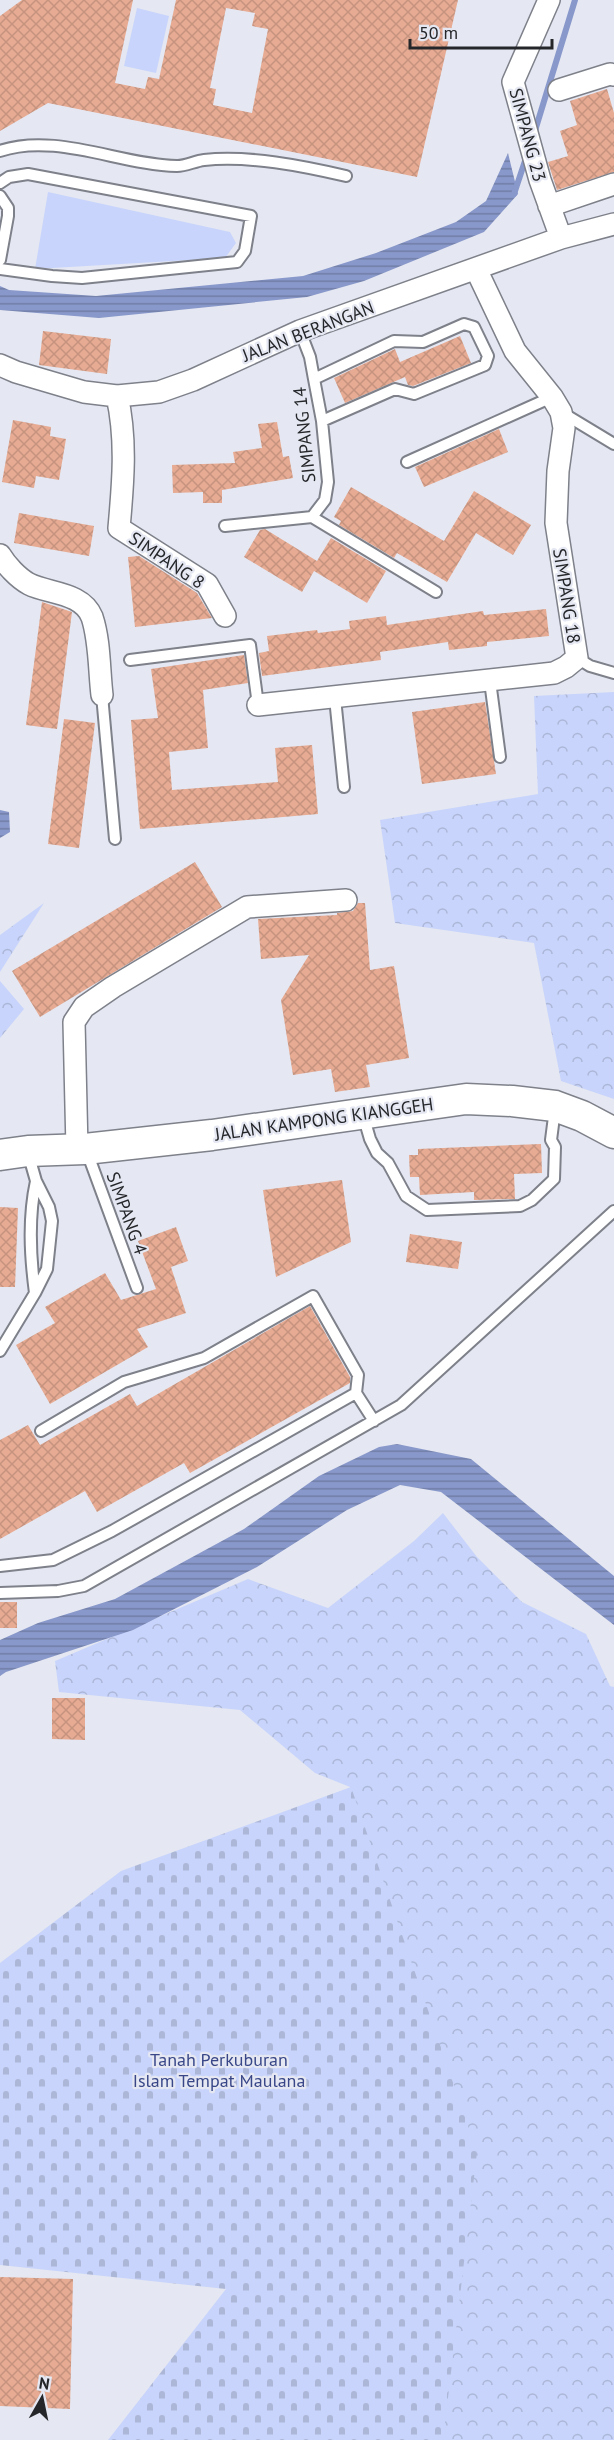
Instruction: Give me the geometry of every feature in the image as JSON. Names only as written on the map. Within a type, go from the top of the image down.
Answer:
[{"type":"main road","name":"JALAN KAMPONG KIANGGEH","points":[[9,1150],[81,1149],[363,1115],[414,1105],[466,1099],[555,1106],[582,1116],[614,1133]]},
{"type":"street","name":"SIMPANG 23","points":[[549,0],[513,82],[540,180],[561,238]]},
{"type":"street","points":[[559,90],[610,74],[614,75]]},
{"type":"street","points":[[549,206],[614,184]]},
{"type":"street","name":"JALAN BERANGAN","points":[[0,364],[16,372],[84,392],[117,396],[159,392],[193,380],[300,332],[561,238],[614,224]]},
{"type":"street","points":[[476,268],[515,351],[557,404]]},
{"type":"street","name":"SIMPANG 8","points":[[117,396],[123,423],[123,491],[120,528],[207,584],[225,616]]},
{"type":"street","name":"SIMPANG 18","points":[[258,705],[554,673],[577,658],[556,523],[558,471],[564,428],[557,404]]},
{"type":"street","points":[[0,555],[6,564],[28,584],[63,593],[80,603],[91,615],[95,630],[102,695]]},
{"type":"street","points":[[81,1149],[74,1022],[84,1007],[113,987],[247,907],[346,900]]},
{"type":"lane","points":[[0,151],[16,146],[42,145],[179,166],[204,160],[245,160],[316,169],[346,176]]},
{"type":"lane","points":[[0,183],[9,177],[28,174],[251,216],[245,251],[237,261],[82,278],[0,269]]},
{"type":"lane","points":[[0,196],[8,208],[0,260]]},
{"type":"lane","points":[[314,379],[394,341],[423,342],[464,324],[474,327],[488,356],[485,365],[414,394],[395,389],[322,421]]},
{"type":"lane","name":"SIMPANG 14","points":[[300,332],[310,357],[322,421],[327,482],[325,500],[312,517]]},
{"type":"lane","points":[[407,462],[557,404],[614,444]]},
{"type":"lane","points":[[225,526],[312,517],[436,592]]},
{"type":"lane","points":[[130,660],[250,645],[258,705]]},
{"type":"lane","points":[[577,658],[590,666],[614,673]]},
{"type":"lane","points":[[490,681],[500,758]]},
{"type":"lane","points":[[102,695],[115,839]]},
{"type":"lane","points":[[335,698],[344,787]]},
{"type":"lane","points":[[363,1115],[377,1153],[388,1163],[406,1196],[427,1210],[520,1206],[532,1200],[554,1179],[555,1147],[551,1140],[555,1106]]},
{"type":"lane","name":"SIMPANG 4","points":[[81,1149],[137,1288]]},
{"type":"lane","points":[[0,1351],[47,1269],[52,1221],[49,1207],[36,1181],[9,1150]]},
{"type":"lane","points":[[35,1293],[31,1204],[36,1181]]},
{"type":"lane","points":[[0,1593],[57,1591],[84,1586],[401,1405],[614,1211]]},
{"type":"lane","points":[[41,1431],[124,1382],[204,1358],[313,1296],[358,1375],[356,1393],[374,1421]]},
{"type":"lane","points":[[0,1566],[53,1560],[112,1531],[356,1393]]},
{"type":"green space","points":[[137,8],[169,16],[156,73],[124,66]]},
{"type":"green space","points":[[48,192],[230,232],[236,243],[225,258],[35,269]]},
{"type":"green space","points":[[614,692],[614,1099],[561,1081],[534,943],[395,923],[380,820],[538,794],[534,696]]},
{"type":"green space","points":[[44,903],[0,972],[0,935]]},
{"type":"green space","points":[[0,981],[24,1009],[0,1038]]},
{"type":"green space","points":[[443,1513],[477,1557],[522,1602],[586,1634],[610,1686],[614,1687],[614,2440],[149,2440],[330,2336],[350,1787],[315,1773],[240,1710],[59,1692],[55,1661],[248,1579],[328,1608],[414,1541]]},
{"type":"green space","name":"Tanah Perkuburan Islam Tempat Maulana","points":[[351,1787],[477,2152],[443,2440],[108,2440],[226,2289],[0,2265],[0,1963],[121,1871]]},
{"type":"shaded area","points":[[508,153],[518,194],[484,232],[364,281],[307,297],[99,318],[0,310],[0,286],[9,290],[96,296],[303,276],[376,253],[456,222],[486,201]]},
{"type":"shaded area","points":[[0,810],[9,812],[10,832],[0,838]]},
{"type":"shaded area","points":[[397,1444],[471,1459],[614,1576],[614,1625],[441,1492],[400,1485],[347,1510],[257,1567],[133,1630],[6,1672],[0,1676],[0,1640],[38,1623],[115,1599],[244,1529],[319,1476],[379,1447]]},
{"type":"building","points":[[22,0],[133,0],[115,83],[145,89],[148,77],[159,79],[176,0],[458,0],[417,177],[48,103],[0,131],[0,16]],"holes":[[[226,8],[255,13],[252,26],[268,29],[252,113],[213,105],[216,89],[210,88]]]},
{"type":"building","points":[[607,89],[614,113],[614,172],[557,190],[548,162],[568,156],[560,131],[577,125],[570,101]]},
{"type":"building","points":[[43,331],[111,339],[107,374],[39,365]]},
{"type":"building","points":[[460,336],[471,363],[413,386],[408,385],[405,377],[345,403],[334,378],[395,349],[400,362]]},
{"type":"building","points":[[13,420],[51,427],[50,436],[66,439],[59,480],[36,476],[34,488],[2,482]]},
{"type":"building","points":[[277,422],[283,457],[289,456],[293,478],[222,490],[222,503],[203,503],[203,492],[173,493],[172,465],[235,463],[233,452],[262,448],[258,424]]},
{"type":"building","points":[[499,429],[508,452],[424,487],[415,467]]},
{"type":"building","points":[[351,487],[444,541],[474,491],[531,525],[513,555],[476,533],[447,582],[397,553],[394,558],[339,525],[341,521],[334,517]]},
{"type":"building","points":[[19,513],[94,526],[89,556],[14,543]]},
{"type":"building","points":[[265,529],[317,561],[331,538],[386,571],[367,603],[314,571],[302,592],[244,557],[260,530]]},
{"type":"building","points":[[139,556],[197,593],[212,618],[135,627],[128,557]]},
{"type":"building","points":[[42,602],[72,612],[57,729],[26,725]]},
{"type":"building","points":[[546,609],[549,636],[487,642],[487,646],[449,650],[448,642],[380,652],[381,660],[262,676],[259,653],[269,651],[267,636],[350,629],[349,621],[386,616],[387,625],[483,611],[484,615]]},
{"type":"building","points":[[244,655],[248,683],[203,690],[208,748],[169,752],[172,790],[278,782],[275,748],[312,745],[318,814],[140,829],[131,720],[158,718],[151,669]]},
{"type":"building","points":[[485,702],[496,774],[422,784],[412,712]]},
{"type":"building","points":[[64,719],[95,723],[79,848],[48,844]]},
{"type":"building","points":[[195,862],[222,907],[40,1017],[12,971]]},
{"type":"building","points":[[358,903],[365,903],[370,970],[394,966],[409,1058],[366,1065],[370,1087],[335,1092],[331,1069],[293,1075],[281,1000],[309,955],[261,959],[258,919],[337,915],[337,913],[353,911]]},
{"type":"building","points":[[541,1144],[542,1173],[514,1174],[515,1199],[474,1200],[474,1192],[420,1195],[419,1177],[410,1177],[409,1155],[418,1155],[418,1149]]},
{"type":"building","points":[[342,1180],[351,1242],[276,1277],[263,1190]]},
{"type":"building","points":[[0,1207],[18,1208],[15,1287],[0,1287]]},
{"type":"building","points":[[176,1227],[188,1261],[171,1267],[186,1313],[137,1329],[148,1347],[50,1404],[16,1345],[55,1323],[45,1307],[105,1273],[121,1300],[156,1289],[138,1241]]},
{"type":"building","points":[[410,1234],[462,1242],[458,1269],[406,1262]]},
{"type":"building","points":[[310,1306],[350,1377],[350,1383],[190,1473],[184,1463],[97,1512],[85,1491],[0,1539],[0,1440],[28,1425],[40,1445],[130,1394],[137,1406]]},
{"type":"building","points":[[0,1602],[17,1602],[17,1628],[0,1628]]},
{"type":"building","points":[[52,1698],[85,1698],[85,1740],[52,1739]]},
{"type":"building","points":[[0,2277],[73,2279],[70,2409],[0,2406]]},
{"type":"waterway","points":[[534,134],[575,0]]},
{"type":"waterway","points":[[514,194],[527,155]]}]
